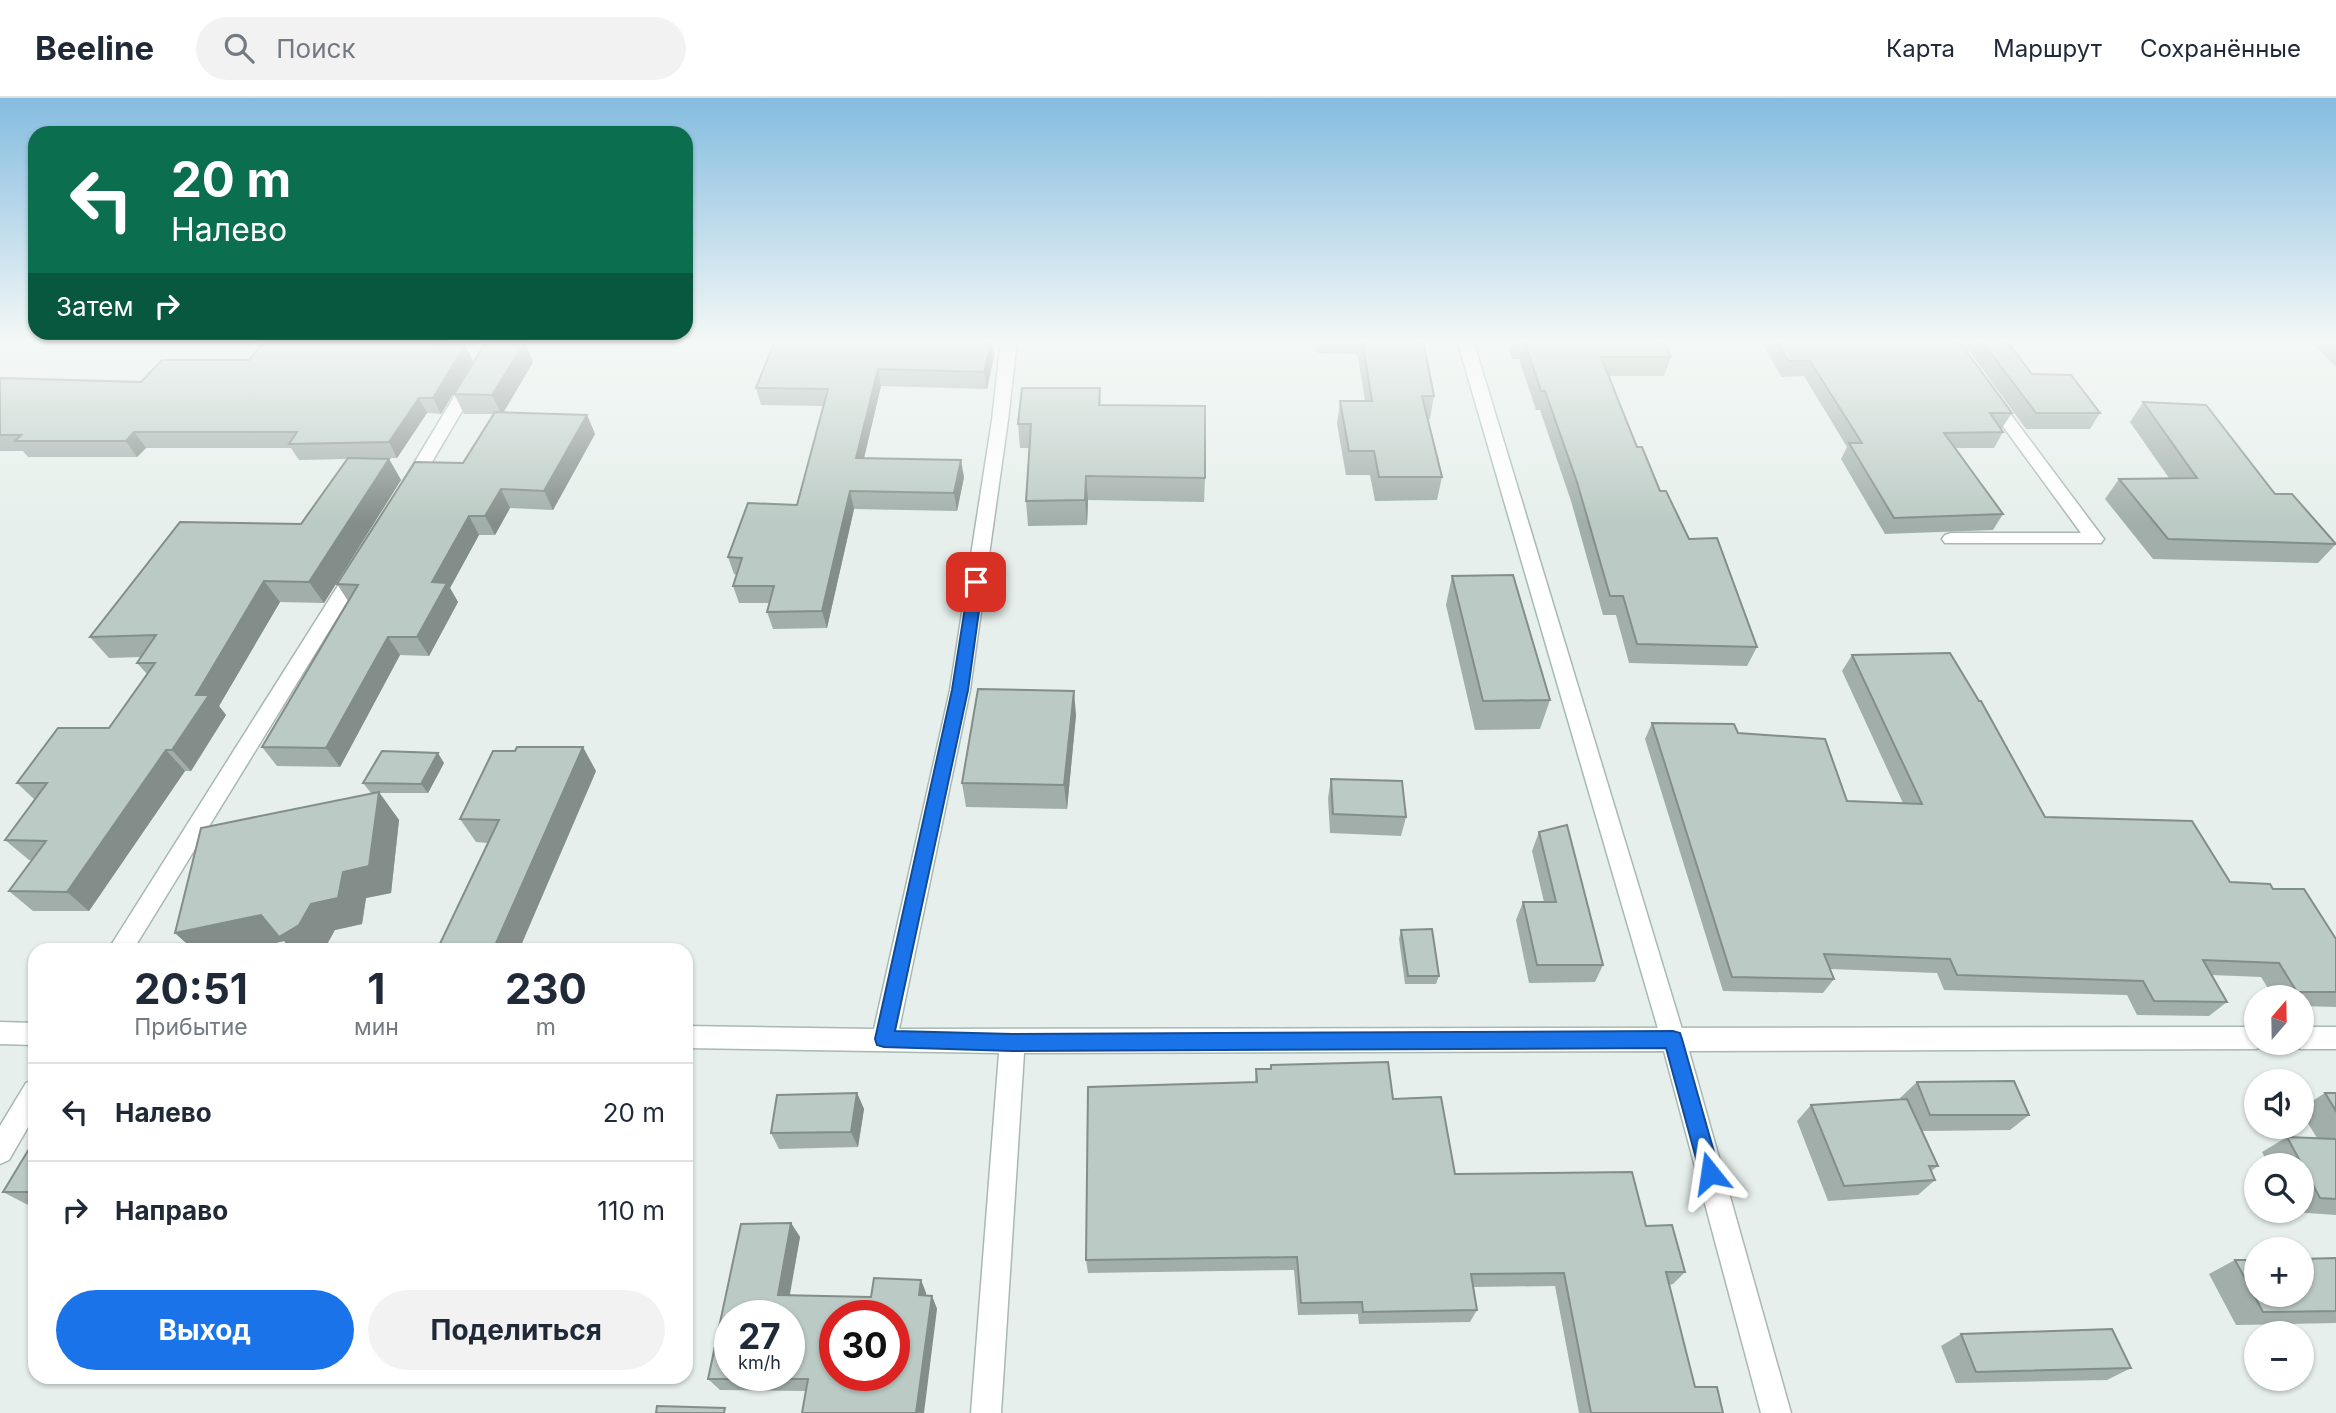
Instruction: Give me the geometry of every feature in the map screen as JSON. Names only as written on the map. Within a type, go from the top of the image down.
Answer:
[{"type":"street","points":[[399,502],[459,401]]},
{"type":"street","points":[[884,1039],[960,690],[1002,401]]},
{"type":"street","points":[[1483,401],[1673,1039],[1776,1413]]},
{"type":"street","points":[[1951,539],[2095,540],[1993,401]]},
{"type":"street","points":[[124,943],[370,549]]},
{"type":"street","points":[[0,1033],[28,1034]]},
{"type":"street","points":[[693,1037],[1012,1042],[2244,1038]]},
{"type":"street","points":[[2314,1038],[2336,1038]]},
{"type":"street","points":[[986,1413],[1012,1042]]},
{"type":"street","points":[[0,1151],[28,1103]]},
{"type":"building","points":[[0,401],[417,401],[389,442],[289,444],[297,432],[134,432],[126,441],[15,441],[21,435],[0,435]]},
{"type":"building","points":[[825,401],[870,401],[856,458],[961,460],[954,493],[850,491],[822,611],[767,612],[774,586],[733,586],[742,558],[728,557],[748,503],[797,505]]},
{"type":"building","points":[[1021,401],[1205,406],[1205,478],[1086,476],[1085,500],[1026,501],[1031,424],[1018,424]]},
{"type":"building","points":[[1340,401],[1423,401],[1442,477],[1379,477],[1374,451],[1349,451]]},
{"type":"building","points":[[1549,401],[1619,401],[1637,447],[1642,447],[1660,491],[1666,491],[1689,539],[1717,538],[1757,647],[1637,644],[1623,596],[1610,596],[1577,482]]},
{"type":"building","points":[[1836,401],[2003,401],[2012,413],[1990,413],[2003,432],[1944,433],[2003,514],[1894,518],[1849,443],[1862,443]]},
{"type":"building","points":[[2027,401],[2091,401],[2100,413],[2036,413]]},
{"type":"building","points":[[2143,402],[2206,405],[2275,494],[2292,494],[2336,544],[2168,539],[2119,479],[2197,478]]},
{"type":"building","points":[[495,412],[587,415],[544,491],[501,489],[485,516],[469,516],[432,582],[447,583],[417,637],[388,637],[326,748],[262,747],[358,585],[337,584],[415,462],[463,463]]},
{"type":"building","points":[[348,458],[389,459],[309,582],[264,581],[196,695],[209,695],[172,750],[166,750],[67,892],[9,891],[46,841],[5,840],[47,783],[17,783],[58,728],[109,728],[155,663],[137,663],[156,635],[90,637],[180,522],[301,524]]},
{"type":"building","points":[[1513,575],[1550,700],[1483,701],[1452,576]]},
{"type":"building","points":[[1950,653],[1981,701],[2045,817],[2192,821],[2230,882],[2270,884],[2273,889],[2304,889],[2336,939],[2336,992],[2314,992],[2314,985],[2293,985],[2279,963],[2203,960],[2227,1002],[2154,1001],[2143,981],[1957,975],[1950,959],[1824,954],[1834,979],[1732,977],[1652,723],[1734,724],[1738,733],[1825,739],[1847,801],[1922,804],[1852,655]]},
{"type":"building","points":[[978,689],[1074,691],[1064,785],[962,783]]},
{"type":"building","points":[[517,747],[583,747],[496,943],[440,943],[499,820],[460,819],[493,751],[515,751]]},
{"type":"building","points":[[382,751],[438,753],[421,784],[363,783]]},
{"type":"building","points":[[1331,779],[1402,781],[1406,817],[1333,814]]},
{"type":"building","points":[[379,792],[369,866],[343,872],[338,898],[311,904],[299,925],[279,937],[261,915],[175,933],[201,828]]},
{"type":"building","points":[[1567,825],[1603,965],[1537,965],[1523,902],[1556,902],[1539,832]]},
{"type":"building","points":[[1432,929],[1439,976],[1408,976],[1401,930]]},
{"type":"building","points":[[1388,1062],[1393,1099],[1441,1097],[1455,1174],[1632,1172],[1646,1226],[1672,1225],[1685,1272],[1666,1272],[1695,1387],[1717,1387],[1723,1413],[1591,1413],[1564,1273],[1471,1274],[1477,1310],[1363,1312],[1362,1302],[1301,1303],[1297,1257],[1086,1260],[1088,1087],[1257,1082],[1256,1069],[1271,1069],[1271,1065]]},
{"type":"building","points":[[2014,1081],[2029,1115],[1930,1115],[1917,1082]]},
{"type":"building","points":[[857,1093],[851,1132],[771,1133],[777,1095]]},
{"type":"building","points":[[2325,1093],[2336,1093],[2336,1111]]},
{"type":"building","points":[[1907,1099],[1938,1166],[1929,1166],[1935,1180],[1844,1186],[1811,1105]]},
{"type":"building","points":[[2288,1139],[2336,1139],[2336,1199],[2320,1198],[2314,1187],[2314,1153],[2296,1153]]},
{"type":"building","points":[[28,1151],[28,1192],[3,1192]]},
{"type":"building","points":[[791,1223],[778,1295],[871,1297],[874,1278],[921,1280],[919,1295],[932,1296],[916,1413],[802,1413],[808,1379],[805,1379],[805,1300],[725,1300],[741,1224]]},
{"type":"building","points":[[2336,1258],[2336,1311],[2263,1312],[2260,1307],[2314,1307],[2314,1259]]},
{"type":"building","points":[[2235,1260],[2244,1260],[2244,1277]]},
{"type":"building","points":[[2112,1329],[2131,1368],[1976,1372],[1961,1334]]},
{"type":"building","points":[[714,1351],[714,1379],[708,1379]]},
{"type":"building","points":[[657,1406],[725,1408],[724,1413],[656,1413]]},
{"type":"route","points":[[976,582],[960,690],[884,1039],[1012,1042],[1673,1039],[1710,1173]]}]
